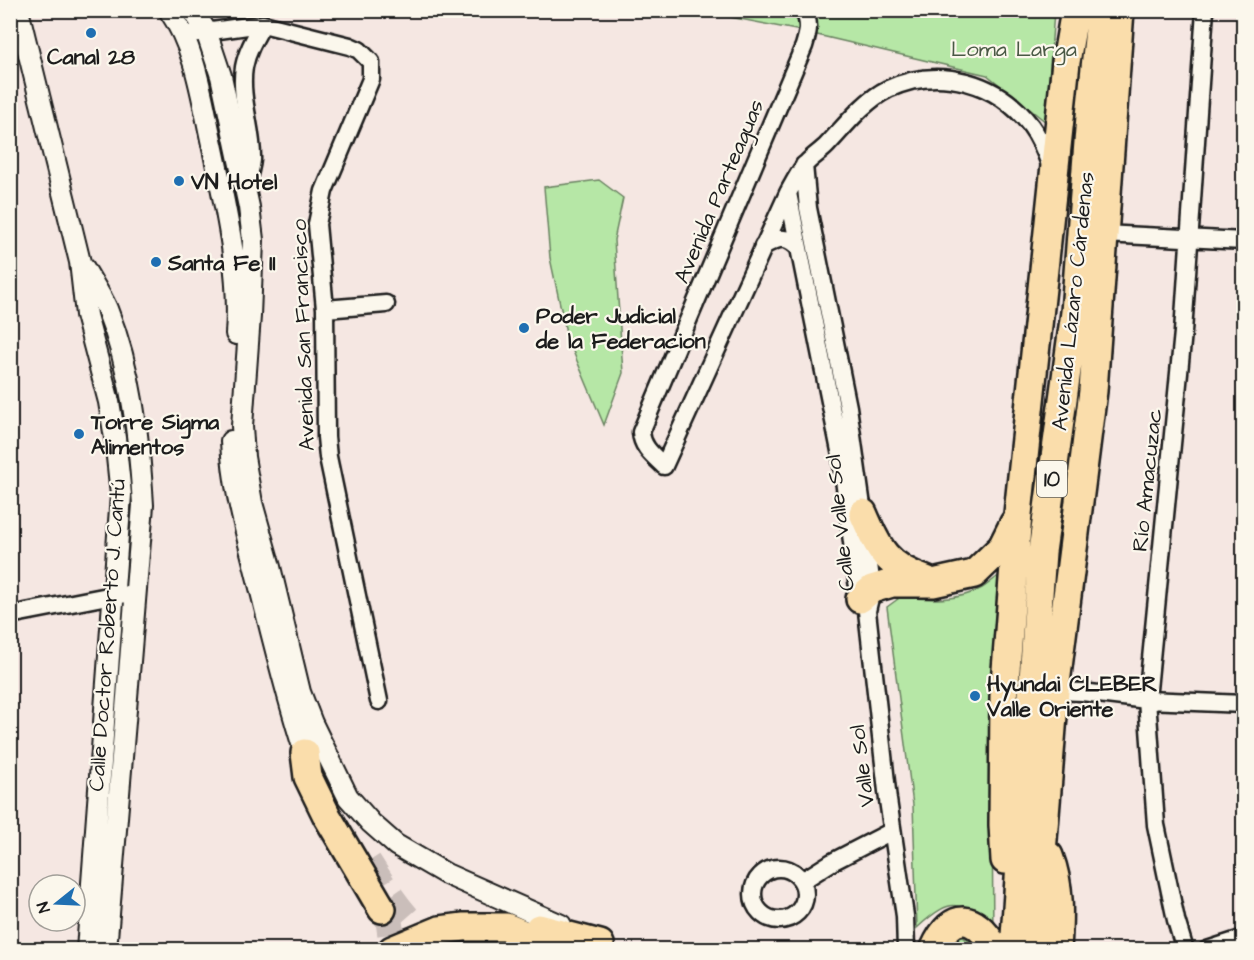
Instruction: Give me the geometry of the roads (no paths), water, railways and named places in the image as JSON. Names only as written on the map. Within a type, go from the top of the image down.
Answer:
[{"type":"highway","points":[[1015,914],[1010,898],[1004,855],[1004,696],[1018,514],[1066,62],[1075,10]]},
{"type":"highway","name":"Avenida Lázaro Cárdenas","points":[[1014,950],[1042,552],[1075,312],[1090,116],[1101,10]]},
{"type":"highway","name":"Avenida Lázaro Cárdenas","points":[[1037,950],[1037,914],[1055,691],[1093,391],[1120,10]]},
{"type":"highway","points":[[863,513],[879,549],[892,563],[909,574],[933,583]]},
{"type":"highway","points":[[866,600],[900,582],[933,583],[974,574],[1002,547],[1018,514]]},
{"type":"highway","points":[[305,753],[330,802],[360,851]]},
{"type":"highway","points":[[305,753],[308,777],[327,816],[382,909]]},
{"type":"highway","points":[[1043,840],[1054,867],[1057,885],[1059,905],[1057,950]]},
{"type":"highway","points":[[934,950],[940,936],[950,925],[962,920],[974,922],[985,932],[996,950]]},
{"type":"highway","points":[[392,950],[440,930],[531,925],[606,947]]},
{"type":"highway","points":[[506,927],[561,950]]},
{"type":"street","name":"Calle Doctor Roberto J. Cantú","points":[[18,10],[80,262],[86,315],[116,438],[121,495],[113,595],[93,948]]},
{"type":"street","points":[[169,10],[183,35],[195,71],[232,255],[238,315],[230,427],[232,469],[240,510],[287,697],[305,753]]},
{"type":"street","points":[[194,10],[206,31],[221,76],[249,207],[253,240],[242,426],[244,457],[252,503],[300,692],[326,753],[348,797],[396,845],[446,874],[606,947]]},
{"type":"street","name":"Avenida Parteaguas","points":[[763,246],[664,466],[643,443],[641,432],[804,46],[809,29],[803,10]]},
{"type":"street","name":"Río Amacuzac","points":[[1185,950],[1173,909],[1156,825],[1148,700],[1183,332],[1205,10]]},
{"type":"street","points":[[245,188],[252,158],[243,90],[244,67],[250,48],[262,24]]},
{"type":"street","name":"Avenida San Francisco","points":[[183,35],[262,24],[350,46],[366,55],[371,62],[371,79],[320,206],[317,224],[325,309],[328,457],[379,701]]},
{"type":"street","points":[[763,246],[804,165],[827,145],[859,110],[888,89],[919,80],[947,78],[979,84],[1004,98],[1032,127],[1054,174]]},
{"type":"street","name":"Calle Valle Sol","points":[[804,165],[807,208],[848,407],[863,513],[866,600]]},
{"type":"street","name":"Calle Valle Sol","points":[[788,193],[842,456],[866,600]]},
{"type":"street","points":[[225,213],[249,207]]},
{"type":"street","points":[[1103,234],[1244,241]]},
{"type":"street","points":[[763,246],[774,240],[785,238],[799,248]]},
{"type":"street","name":"Calle Doctor Roberto J. Cantú","points":[[80,262],[106,307],[123,360],[139,442],[143,505],[136,594],[93,948]]},
{"type":"street","points":[[325,309],[386,304]]},
{"type":"street","points":[[10,615],[113,595],[136,594]]},
{"type":"street","name":"Valle Sol","points":[[866,600],[892,831],[905,916],[906,950]]},
{"type":"street","points":[[1055,691],[1148,700],[1244,704]]},
{"type":"street","points":[[802,881],[832,862],[892,831]]},
{"type":"street","name":"Valle Sol","points":[[905,916],[917,950]]},
{"type":"street","points":[[1207,950],[1244,938]]},
{"type":"tunnel","points":[[368,862],[393,900],[413,924],[436,943],[450,950]]},
{"type":"tunnel","points":[[382,909],[389,921],[393,950]]},
{"type":"place","name":"Canal 28","points":[[91,33]]},
{"type":"place","name":"VN Hotel","points":[[179,181]]},
{"type":"place","name":"Santa Fe II","points":[[156,262]]},
{"type":"place","name":"Poder Judicial de la Federacion","points":[[524,328]]},
{"type":"place","name":"Torre Sigma Alimentos","points":[[79,434]]},
{"type":"place","name":"Hyundai CLEBER Valle Oriente","points":[[975,696]]},
{"type":"park label","name":"Loma Larga","points":[[1014,48]]}]
